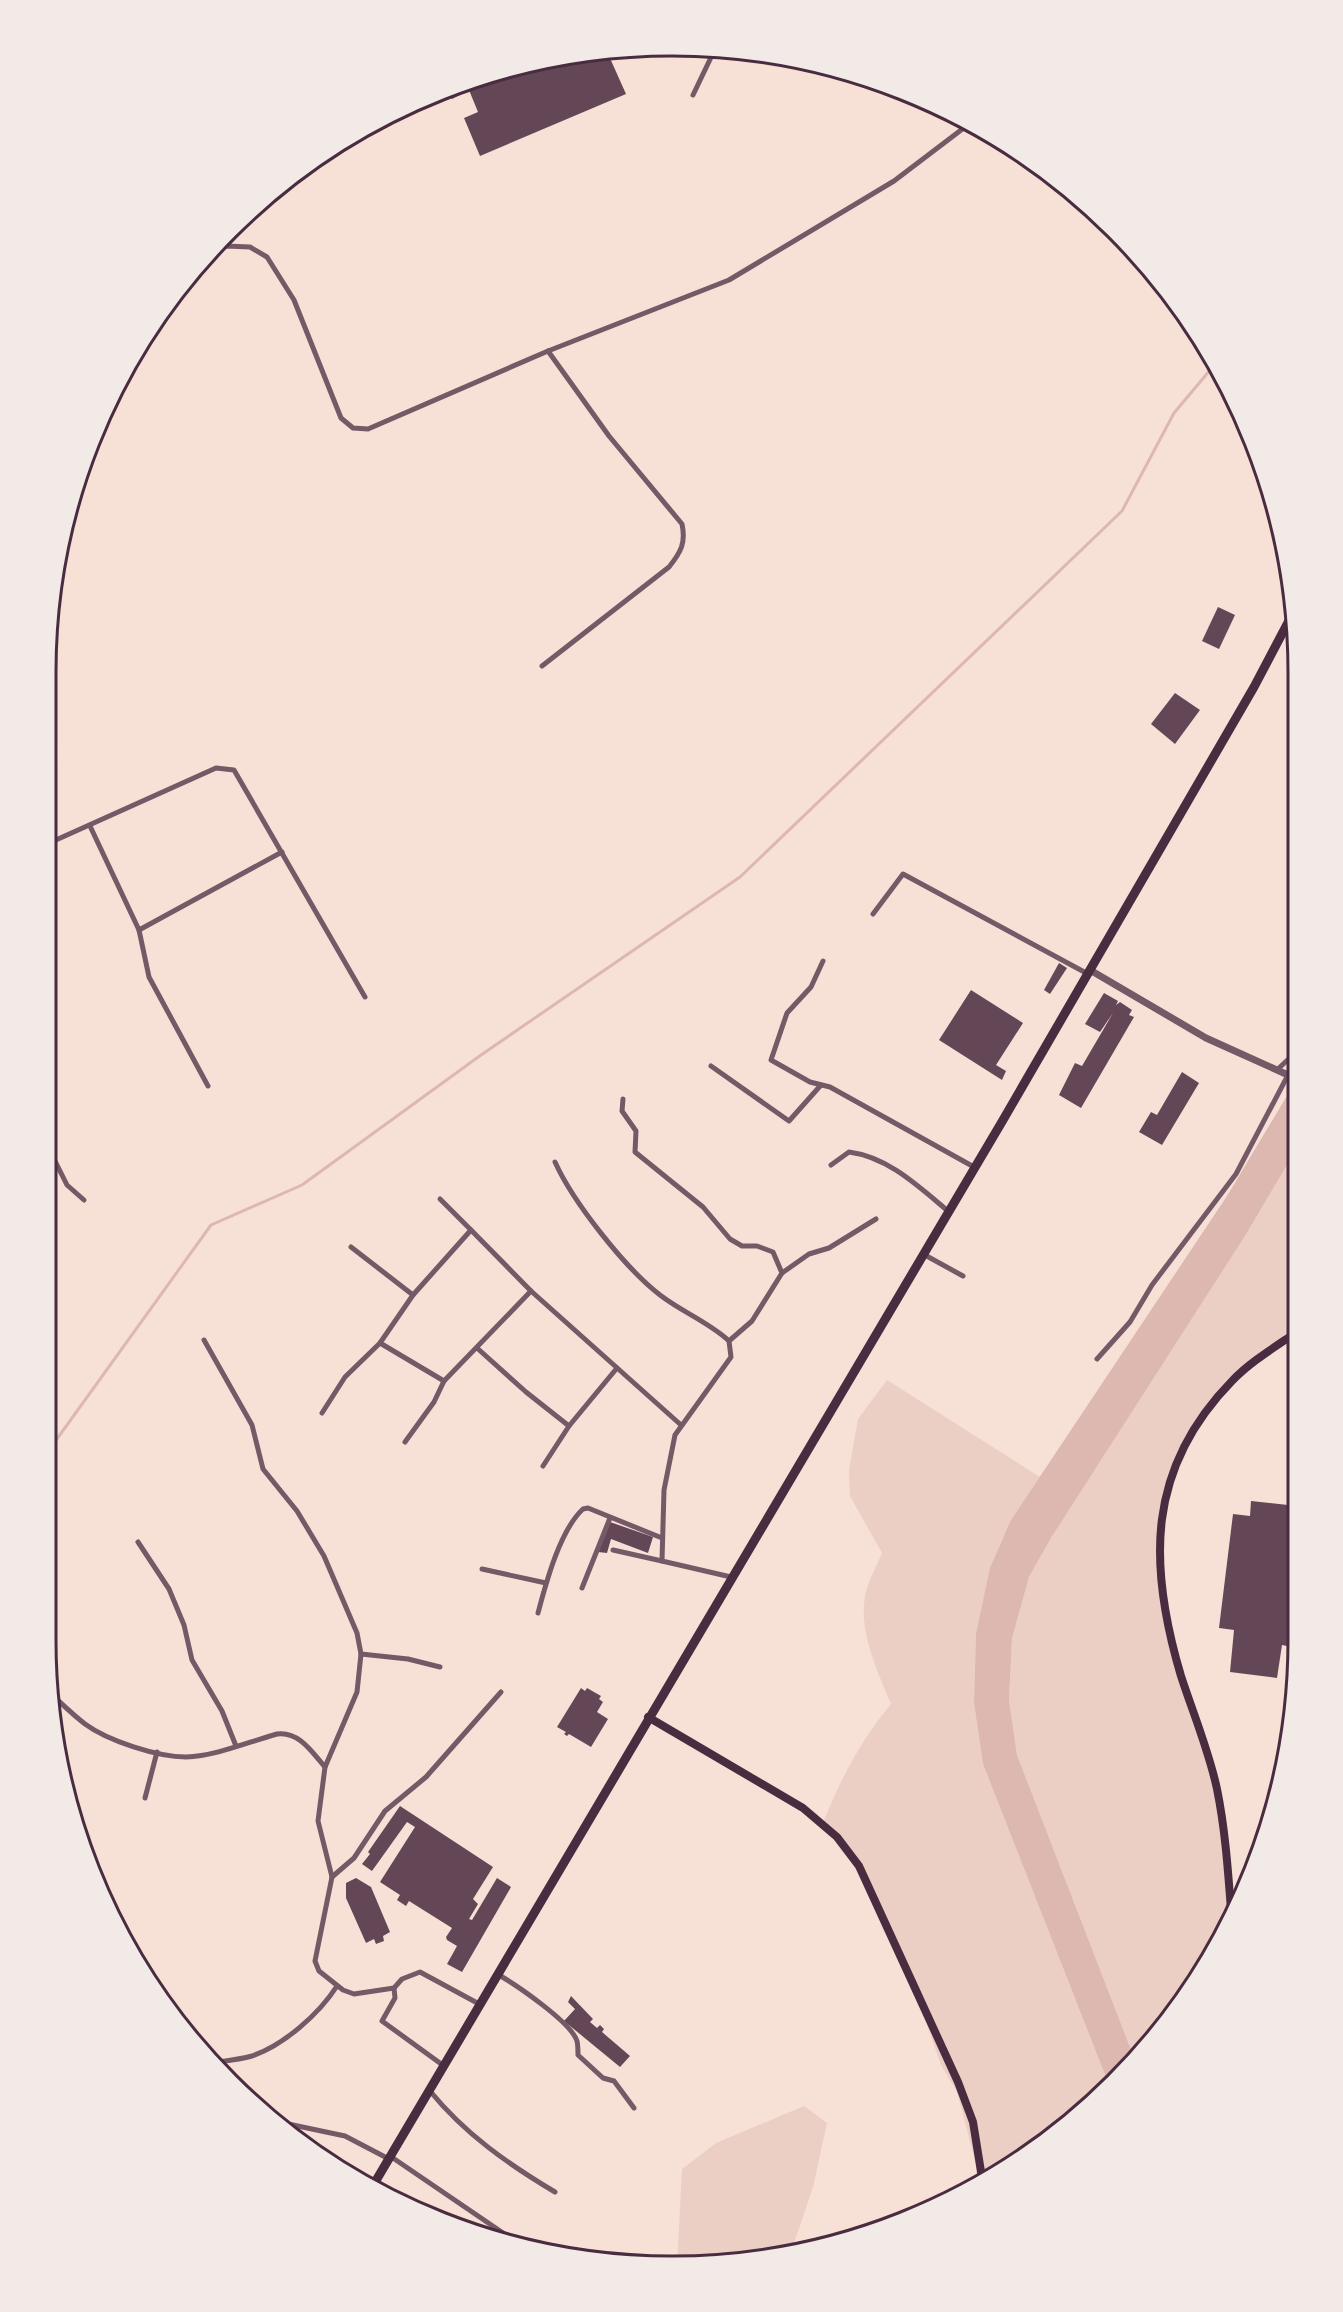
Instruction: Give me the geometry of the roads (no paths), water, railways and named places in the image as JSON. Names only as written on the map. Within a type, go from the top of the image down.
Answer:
[{"type":"highway","points":[[376,2181],[1089,972],[1254,687],[1286,627]]},
{"type":"main road","points":[[1230,1900],[1217,1788],[1181,1674],[1164,1605],[1159,1572],[1160,1538],[1177,1456],[1198,1421],[1233,1380],[1288,1339]]},
{"type":"main road","points":[[648,1717],[803,1808],[837,1837],[859,1866],[958,2082],[973,2122],[981,2173]]},
{"type":"street","points":[[693,95],[712,57]]},
{"type":"street","points":[[226,246],[250,247],[267,257],[294,300],[341,418],[352,428],[368,429],[548,351],[729,280],[894,181],[963,129]]},
{"type":"street","points":[[542,666],[669,567],[681,553],[685,539],[682,524],[609,436],[548,351]]},
{"type":"street","points":[[56,840],[216,768],[225,767],[234,770],[365,997]]},
{"type":"street","points":[[90,826],[139,930],[148,977],[208,1086]]},
{"type":"street","points":[[139,930],[282,852]]},
{"type":"street","points":[[873,914],[903,874],[1089,972],[1206,1038],[1288,1075],[1236,1174],[1152,1285],[1130,1322],[1097,1359]]},
{"type":"street","points":[[824,961],[811,987],[787,1013],[771,1060],[974,1167]]},
{"type":"street","points":[[1278,1069],[1288,1060]]},
{"type":"street","points":[[711,1066],[789,1121],[821,1085]]},
{"type":"street","points":[[623,1099],[622,1112],[636,1131],[635,1152],[703,1207],[730,1239],[742,1246],[757,1246],[773,1252],[782,1273]]},
{"type":"street","points":[[831,1165],[849,1152],[870,1156],[895,1169],[948,1211]]},
{"type":"street","points":[[555,1162],[565,1184],[589,1218],[657,1293],[729,1341]]},
{"type":"street","points":[[56,1163],[67,1185],[84,1200]]},
{"type":"street","points":[[440,1199],[531,1291],[681,1425]]},
{"type":"street","points":[[729,1341],[752,1321],[782,1273],[809,1254],[829,1248],[876,1219]]},
{"type":"street","points":[[322,1413],[345,1377],[380,1343],[413,1295],[471,1230]]},
{"type":"street","points":[[351,1247],[413,1295]]},
{"type":"street","points":[[923,1254],[963,1276]]},
{"type":"street","points":[[405,1442],[434,1402],[444,1381],[531,1291]]},
{"type":"street","points":[[204,1340],[252,1425],[263,1469],[297,1511],[324,1556],[354,1624],[361,1654],[357,1692],[325,1767],[318,1821],[332,1877],[315,1961],[319,1971],[337,1986],[354,1994],[394,1988],[402,1979],[420,1972],[481,2005]]},
{"type":"street","points":[[662,1561],[664,1490],[675,1435],[730,1357],[729,1341]]},
{"type":"street","points":[[380,1343],[444,1381]]},
{"type":"street","points":[[477,1348],[526,1392],[569,1426]]},
{"type":"street","points":[[543,1466],[569,1426],[617,1368]]},
{"type":"street","points":[[538,1613],[546,1583],[565,1536],[579,1512],[588,1508],[662,1539]]},
{"type":"street","points":[[582,1588],[610,1518]]},
{"type":"street","points":[[138,1542],[169,1588],[184,1625],[192,1660],[222,1711],[236,1746]]},
{"type":"street","points":[[613,1550],[731,1577]]},
{"type":"street","points":[[482,1569],[546,1583]]},
{"type":"street","points":[[361,1654],[408,1659],[440,1667]]},
{"type":"street","points":[[332,1877],[354,1858],[385,1810],[426,1777],[501,1692]]},
{"type":"street","points":[[59,1701],[85,1724],[102,1734],[157,1752],[186,1757],[287,1732],[307,1746],[325,1767]]},
{"type":"street","points":[[145,1798],[157,1752]]},
{"type":"street","points":[[499,1974],[521,1989],[562,2024],[577,2040],[578,2055],[603,2078],[614,2081],[634,2108]]},
{"type":"street","points":[[221,2061],[242,2059],[266,2049],[317,2014],[337,1986]]},
{"type":"street","points":[[394,1988],[395,1998],[382,2021],[444,2066]]},
{"type":"street","points":[[430,2091],[473,2137],[498,2156],[555,2192]]},
{"type":"street","points":[[291,2125],[345,2136],[390,2158],[503,2233]]},
{"type":"waterway","points":[[56,1440],[211,1225],[302,1185],[481,1055],[740,877],[1122,511],[1174,413],[1209,371]]}]
